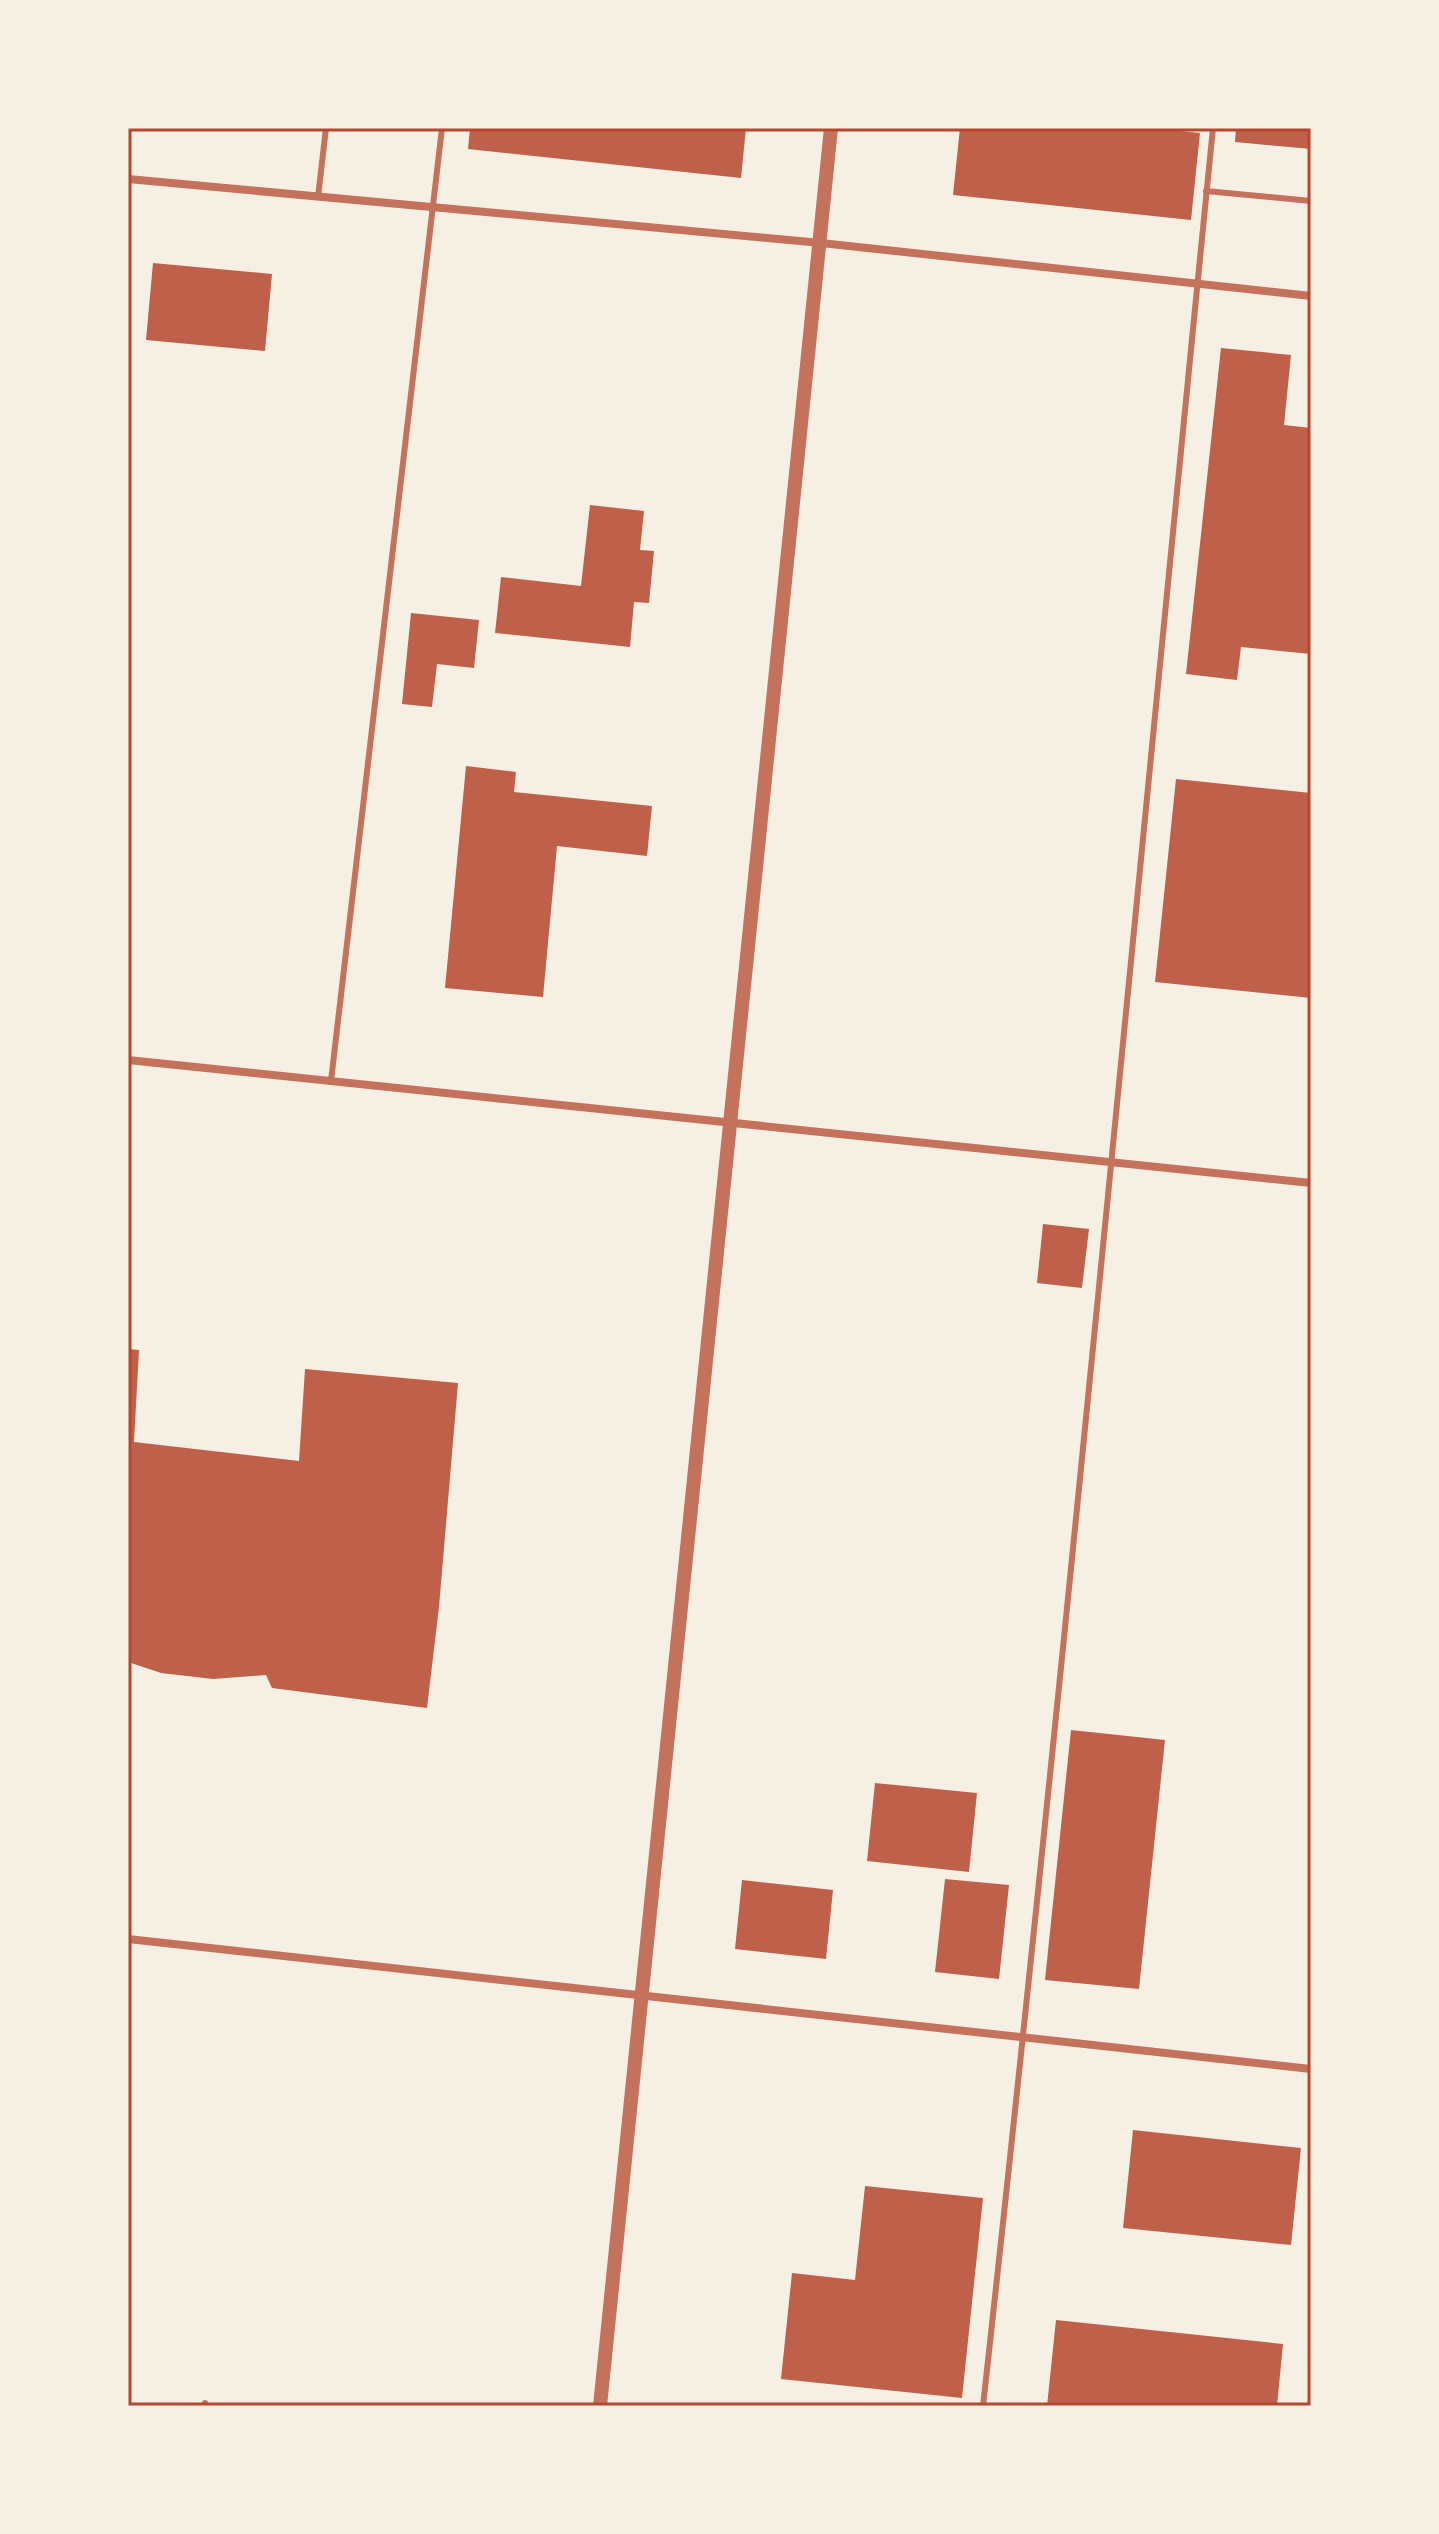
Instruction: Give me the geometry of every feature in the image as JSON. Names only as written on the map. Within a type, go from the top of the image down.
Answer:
[{"type":"street","points":[[600,2406],[831,128]]},
{"type":"street","points":[[128,179],[821,243],[1311,296]]},
{"type":"street","points":[[128,1060],[1311,1183]]},
{"type":"street","points":[[128,1939],[1311,2069]]},
{"type":"lane","points":[[318,197],[326,128]]},
{"type":"lane","points":[[331,1081],[442,128]]},
{"type":"lane","points":[[983,2406],[1024,2037],[1113,1162],[1213,128]]},
{"type":"lane","points":[[1206,191],[1311,201]]},
{"type":"building","points":[[470,128],[746,128],[741,178],[468,149]]},
{"type":"building","points":[[960,128],[1152,128],[1200,133],[1191,220],[953,195]]},
{"type":"building","points":[[1236,128],[1311,128],[1311,149],[1235,142]]},
{"type":"building","points":[[153,263],[272,274],[265,351],[146,340]]},
{"type":"building","points":[[1221,348],[1291,355],[1284,425],[1311,428],[1311,654],[1241,647],[1237,680],[1186,674]]},
{"type":"building","points":[[590,505],[644,511],[640,550],[654,551],[649,603],[634,602],[630,647],[495,633],[501,577],[581,586]]},
{"type":"building","points":[[411,613],[479,620],[474,668],[437,664],[432,707],[402,704]]},
{"type":"building","points":[[466,766],[516,772],[514,792],[652,806],[647,856],[557,846],[543,997],[445,988]]},
{"type":"building","points":[[1176,779],[1311,793],[1311,998],[1155,982]]},
{"type":"building","points":[[1043,1224],[1089,1229],[1082,1288],[1037,1283]]},
{"type":"building","points":[[128,1349],[139,1350],[134,1442],[299,1461],[305,1369],[458,1383],[427,1708],[272,1688],[266,1675],[213,1679],[161,1673],[128,1662]]},
{"type":"building","points":[[1071,1730],[1165,1740],[1139,1989],[1045,1980]]},
{"type":"building","points":[[875,1783],[977,1793],[969,1872],[867,1861]]},
{"type":"building","points":[[945,1879],[1009,1885],[999,1979],[935,1972]]},
{"type":"building","points":[[742,1880],[833,1890],[826,1959],[735,1949]]},
{"type":"building","points":[[1133,2130],[1301,2148],[1291,2245],[1123,2228]]},
{"type":"building","points":[[865,2186],[983,2198],[962,2398],[781,2379],[792,2273],[855,2280]]},
{"type":"building","points":[[1056,2320],[1283,2344],[1277,2406],[1047,2406]]}]
